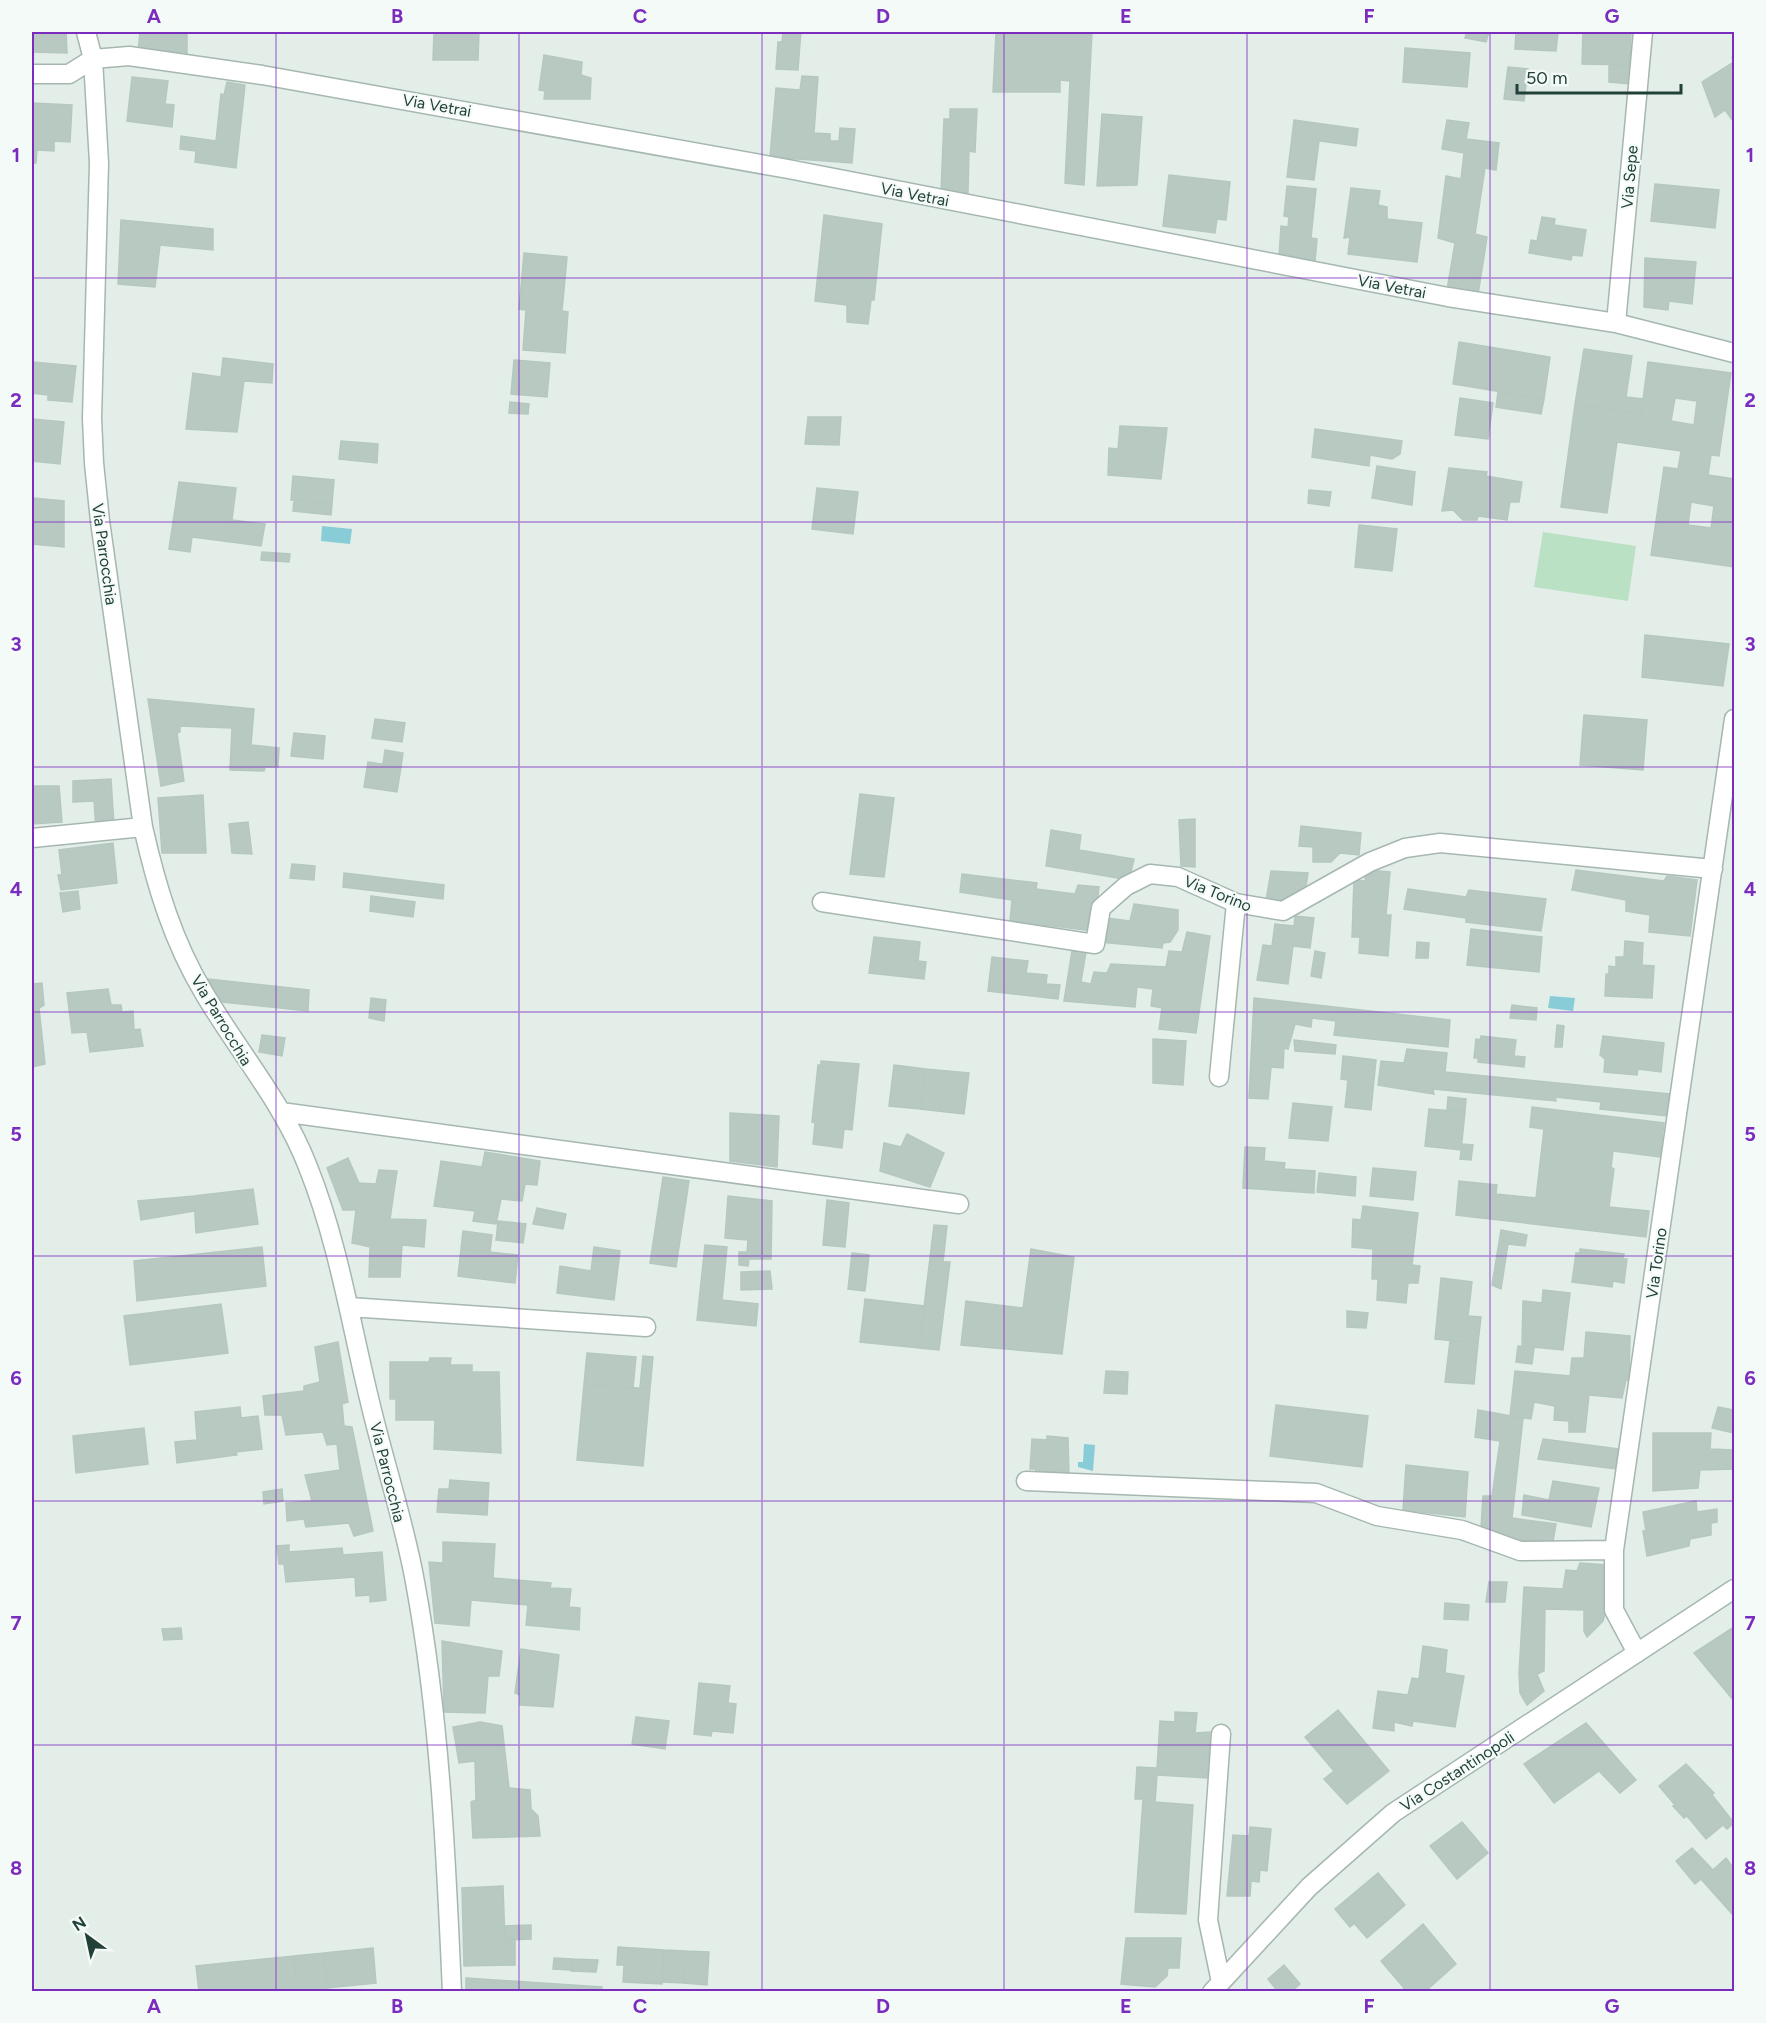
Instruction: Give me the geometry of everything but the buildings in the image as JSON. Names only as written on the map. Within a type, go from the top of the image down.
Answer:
[{"type":"street","name":"Via Parrocchia","points":[[86,32],[93,59],[99,163],[92,418],[94,463],[143,827],[152,867],[176,938],[202,991],[281,1112],[311,1174],[335,1244],[369,1398],[415,1581],[430,1679],[445,1828],[452,1992]]},
{"type":"street","name":"Via Sepe","points":[[1616,323],[1643,32]]},
{"type":"street","name":"Via Vetrai","points":[[93,59],[129,56],[387,96],[788,169],[1448,297],[1616,323],[1734,353]]},
{"type":"street","points":[[32,74],[69,74],[93,59]]},
{"type":"street","name":"Via Torino","points":[[1637,1653],[1614,1610],[1614,1550],[1734,719]]},
{"type":"street","points":[[32,838],[143,827]]},
{"type":"street","name":"Via Torino","points":[[822,902],[1095,944],[1101,908],[1126,886],[1150,874],[1178,877],[1236,903],[1262,910],[1283,911],[1370,862],[1405,848],[1440,843],[1713,869]]},
{"type":"street","points":[[1219,1077],[1236,903]]},
{"type":"street","points":[[281,1112],[959,1204]]},
{"type":"street","points":[[349,1307],[646,1327]]},
{"type":"street","points":[[1026,1481],[1316,1493],[1396,1521],[1471,1532],[1520,1551],[1614,1550]]},
{"type":"street","name":"Via Costantinopoli","points":[[1216,1987],[1309,1887],[1393,1813],[1734,1590]]},
{"type":"street","points":[[1216,1987],[1208,1920],[1221,1734]]},
{"type":"green space","points":[[1543,532],[1636,546],[1628,601],[1534,587]]},
{"type":"water","points":[[322,526],[352,529],[350,544],[321,541]]},
{"type":"water","points":[[1550,996],[1575,998],[1573,1011],[1548,1008]]},
{"type":"water","points":[[1084,1444],[1095,1445],[1093,1471],[1078,1467],[1078,1462],[1083,1462]]}]
